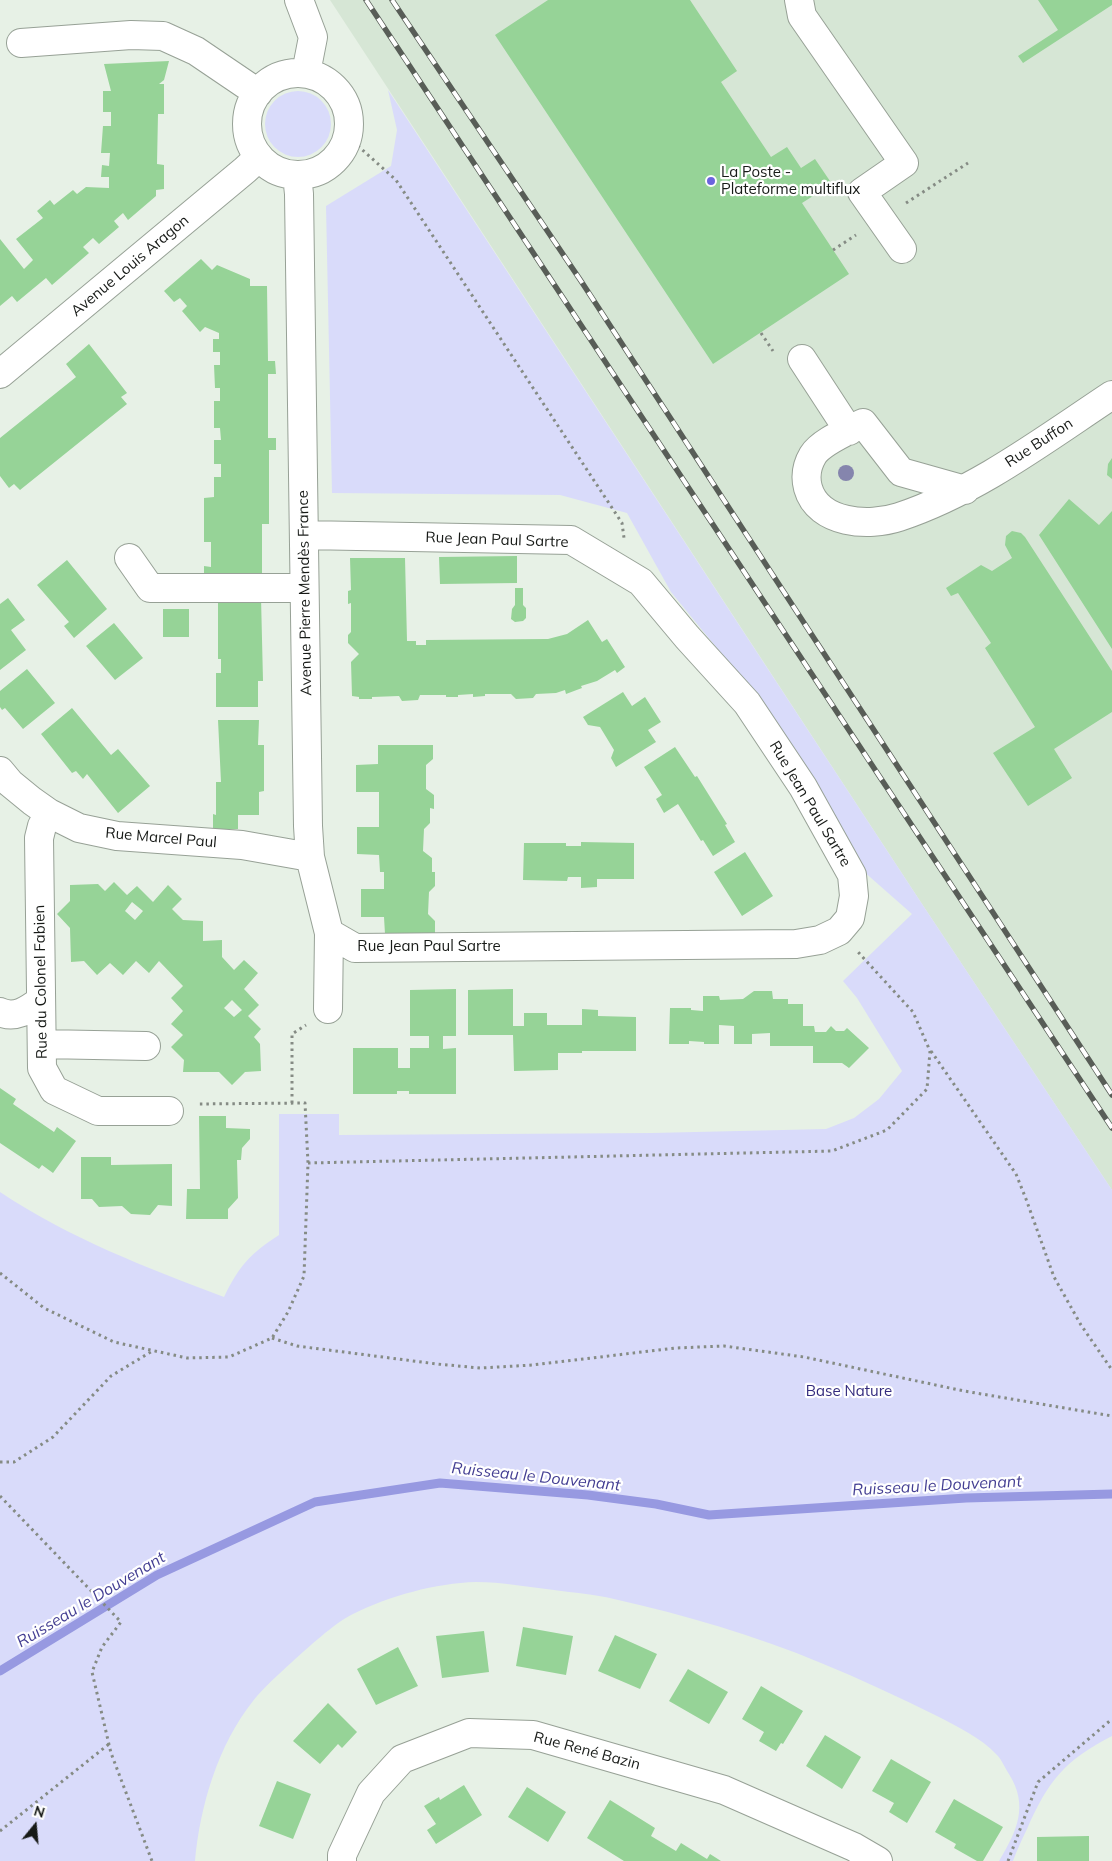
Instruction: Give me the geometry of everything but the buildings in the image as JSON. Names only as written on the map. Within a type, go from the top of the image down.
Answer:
[{"type":"street","points":[[299,0],[313,38],[306,74]]},
{"type":"street","points":[[799,0],[802,16],[904,163],[862,192],[902,249]]},
{"type":"street","points":[[21,43],[130,35],[163,36],[196,51],[258,92]]},
{"type":"street","points":[[292,73],[306,74],[322,79],[336,89],[345,103],[350,120],[348,137],[341,153],[329,165],[314,173],[297,175],[283,173],[259,157],[249,139],[247,118],[251,104],[258,92],[268,83],[292,73]]},
{"type":"street","name":"Avenue Louis Aragon","points":[[0,374],[259,157]]},
{"type":"street","name":"Avenue Pierre Mendès France","points":[[297,175],[299,194],[304,588],[310,856],[329,933],[328,1009]]},
{"type":"street","points":[[802,359],[849,431]]},
{"type":"street","name":"Rue Buffon","points":[[965,490],[900,472],[863,423],[823,445],[813,455],[807,468],[806,482],[810,496],[818,507],[830,515],[849,520],[873,522],[898,518],[965,490],[1112,395]]},
{"type":"street","name":"Rue Jean Paul Sartre","points":[[304,535],[570,540],[641,582],[688,638],[747,703],[803,787],[852,875],[854,896],[850,918],[839,931],[820,940],[796,944],[355,948],[329,933]]},
{"type":"street","points":[[129,558],[150,588],[304,588]]},
{"type":"street","name":"Rue Marcel Paul","points":[[0,771],[10,783],[32,801],[79,828],[117,836],[242,845],[310,856]]},
{"type":"street","name":"Rue du Colonel Fabien","points":[[50,813],[42,826],[39,838],[42,1068],[54,1090],[98,1111],[169,1111]]},
{"type":"street","points":[[0,1012],[8,1016],[27,1011],[40,1001]]},
{"type":"street","points":[[42,1044],[146,1046]]},
{"type":"street","name":"Rue René Bazin","points":[[342,1861],[342,1855],[371,1792],[402,1759],[469,1733],[534,1735],[724,1790],[854,1847],[878,1861]]},
{"type":"path","points":[[348,137],[396,180],[622,523],[625,546],[614,565]]},
{"type":"path","points":[[839,931],[913,1012],[930,1050],[1016,1174],[1054,1277],[1081,1325],[1112,1370]]},
{"type":"path","points":[[292,1102],[292,1034],[328,1009]]},
{"type":"path","points":[[308,1163],[832,1151],[887,1130],[927,1089],[930,1050]]},
{"type":"path","points":[[0,1273],[44,1308],[114,1342],[187,1358],[229,1357],[272,1338],[288,1312],[304,1276],[308,1163],[305,1103],[186,1104],[169,1111]]},
{"type":"path","points":[[272,1338],[297,1346],[480,1368],[532,1365],[676,1348],[724,1346],[804,1357],[964,1391],[1112,1416]]},
{"type":"path","points":[[0,1462],[14,1462],[53,1437],[111,1376],[154,1350]]},
{"type":"path","points":[[0,1496],[121,1622],[102,1647],[92,1672],[108,1744],[152,1861]]},
{"type":"path","points":[[1008,1861],[1038,1782],[1112,1719]]},
{"type":"path","points":[[0,1831],[108,1744]]},
{"type":"shaded area","points":[[330,0],[1112,0],[1112,1190],[924,907]]},
{"type":"green space","name":"Base Nature","points":[[388,90],[1112,1190],[1112,1736],[1070,1763],[1051,1785],[1035,1812],[1013,1861],[999,1861],[1011,1839],[1018,1818],[1018,1797],[1015,1786],[997,1755],[976,1738],[953,1724],[836,1669],[770,1643],[719,1626],[599,1596],[476,1582],[429,1588],[397,1596],[367,1607],[337,1624],[321,1636],[267,1686],[241,1718],[221,1756],[206,1798],[197,1840],[195,1861],[0,1861],[0,1192],[26,1209],[81,1238],[166,1275],[224,1297],[246,1262],[260,1248],[279,1235],[279,1114],[339,1114],[339,1135],[652,1133],[826,1129],[854,1118],[879,1099],[902,1071],[857,998],[843,981],[912,914],[862,870],[843,829],[774,718],[671,592],[627,513],[560,495],[332,493],[326,206],[391,166],[397,130]]},
{"type":"green space","points":[[298,91],[311,93],[326,106],[329,111],[331,124],[329,137],[316,152],[311,155],[298,157],[285,155],[270,142],[267,137],[265,124],[267,111],[280,96],[285,93]]},
{"type":"waterway","name":"Ruisseau le Douvenant","points":[[0,1671],[157,1575],[315,1502],[440,1483],[588,1495],[656,1504],[709,1515],[966,1498],[1112,1494]]},
{"type":"railway","points":[[366,0],[1112,1128]]},
{"type":"railway","points":[[392,0],[581,281],[1112,1095]]},
{"type":"place","name":"La Poste - Plateforme multiflux","points":[[711,181]]}]
